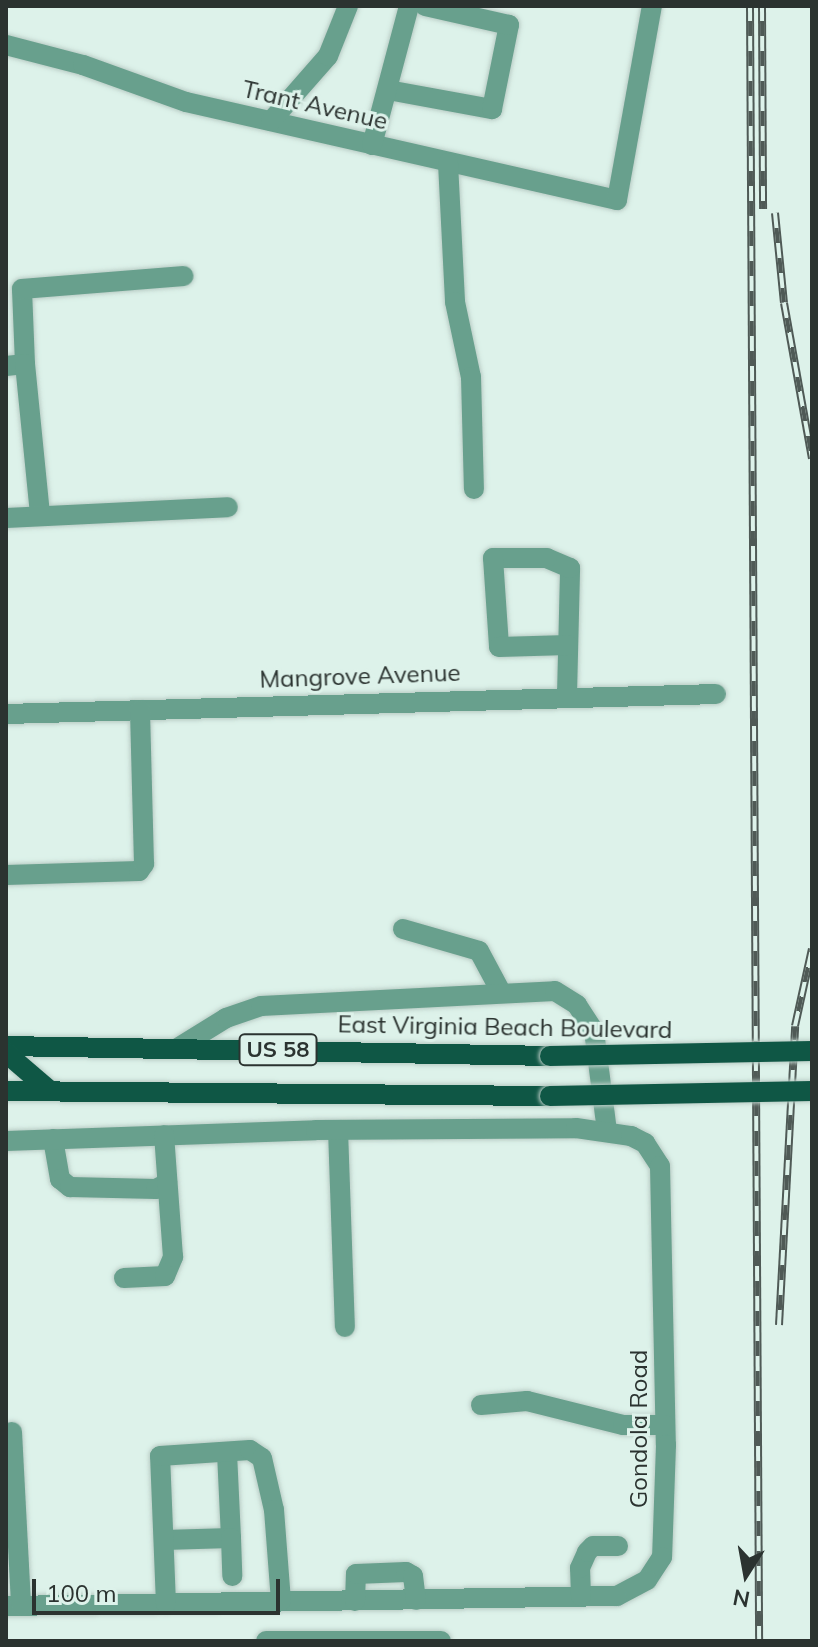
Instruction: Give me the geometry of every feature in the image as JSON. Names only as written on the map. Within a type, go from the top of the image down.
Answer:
[{"type":"main road","name":"East Virginia Beach Boulevard","points":[[6,1046],[550,1056],[812,1051]]},
{"type":"main road","points":[[6,1053],[49,1090]]},
{"type":"main road","name":"US 58","points":[[6,1091],[550,1096],[812,1091]]},
{"type":"street","points":[[271,121],[328,56],[348,6]]},
{"type":"street","points":[[372,145],[409,6]]},
{"type":"street","points":[[388,90],[492,109],[509,25],[425,6]]},
{"type":"street","name":"Trant Avenue","points":[[6,45],[83,65],[186,102],[617,200],[652,6]]},
{"type":"street","points":[[448,163],[455,302],[471,377],[474,489]]},
{"type":"street","points":[[40,515],[15,365],[22,289],[183,276]]},
{"type":"street","points":[[6,518],[228,507]]},
{"type":"street","points":[[567,695],[570,568],[547,558],[493,558],[499,647],[568,645]]},
{"type":"street","name":"Mangrove Avenue","points":[[6,714],[567,695],[716,694]]},
{"type":"street","points":[[6,875],[139,871],[144,864],[140,710]]},
{"type":"street","points":[[403,929],[479,951],[501,992]]},
{"type":"street","points":[[6,1141],[338,1130],[607,1131],[594,1031],[577,1005],[555,991],[261,1006],[226,1018],[176,1049]]},
{"type":"street","points":[[338,1130],[345,1327]]},
{"type":"street","name":"Gondola Road","points":[[14,1606],[617,1596],[634,1589],[662,1557],[665,1425],[660,1166],[645,1143],[607,1131]]},
{"type":"street","points":[[124,1278],[165,1276],[173,1257],[164,1135]]},
{"type":"street","points":[[53,1139],[60,1179],[70,1187],[156,1189],[167,1183]]},
{"type":"street","points":[[481,1405],[527,1401],[623,1425],[665,1425]]},
{"type":"street","points":[[12,1432],[14,1606]]},
{"type":"street","points":[[166,1604],[160,1456],[250,1450],[262,1458],[274,1510],[281,1601]]},
{"type":"street","points":[[227,1453],[232,1576]]},
{"type":"street","points":[[164,1540],[231,1538]]},
{"type":"street","points":[[581,1596],[580,1568],[587,1552],[593,1546],[618,1546]]},
{"type":"street","points":[[355,1601],[356,1574],[406,1572],[413,1576],[416,1600]]},
{"type":"street","points":[[266,1641],[441,1641]]},
{"type":"railway","points":[[750,6],[759,1641]]},
{"type":"railway","points":[[762,6],[763,209]]},
{"type":"railway","points":[[775,213],[784,303],[812,458]]},
{"type":"railway","points":[[779,1325],[795,1026],[812,949]]}]
